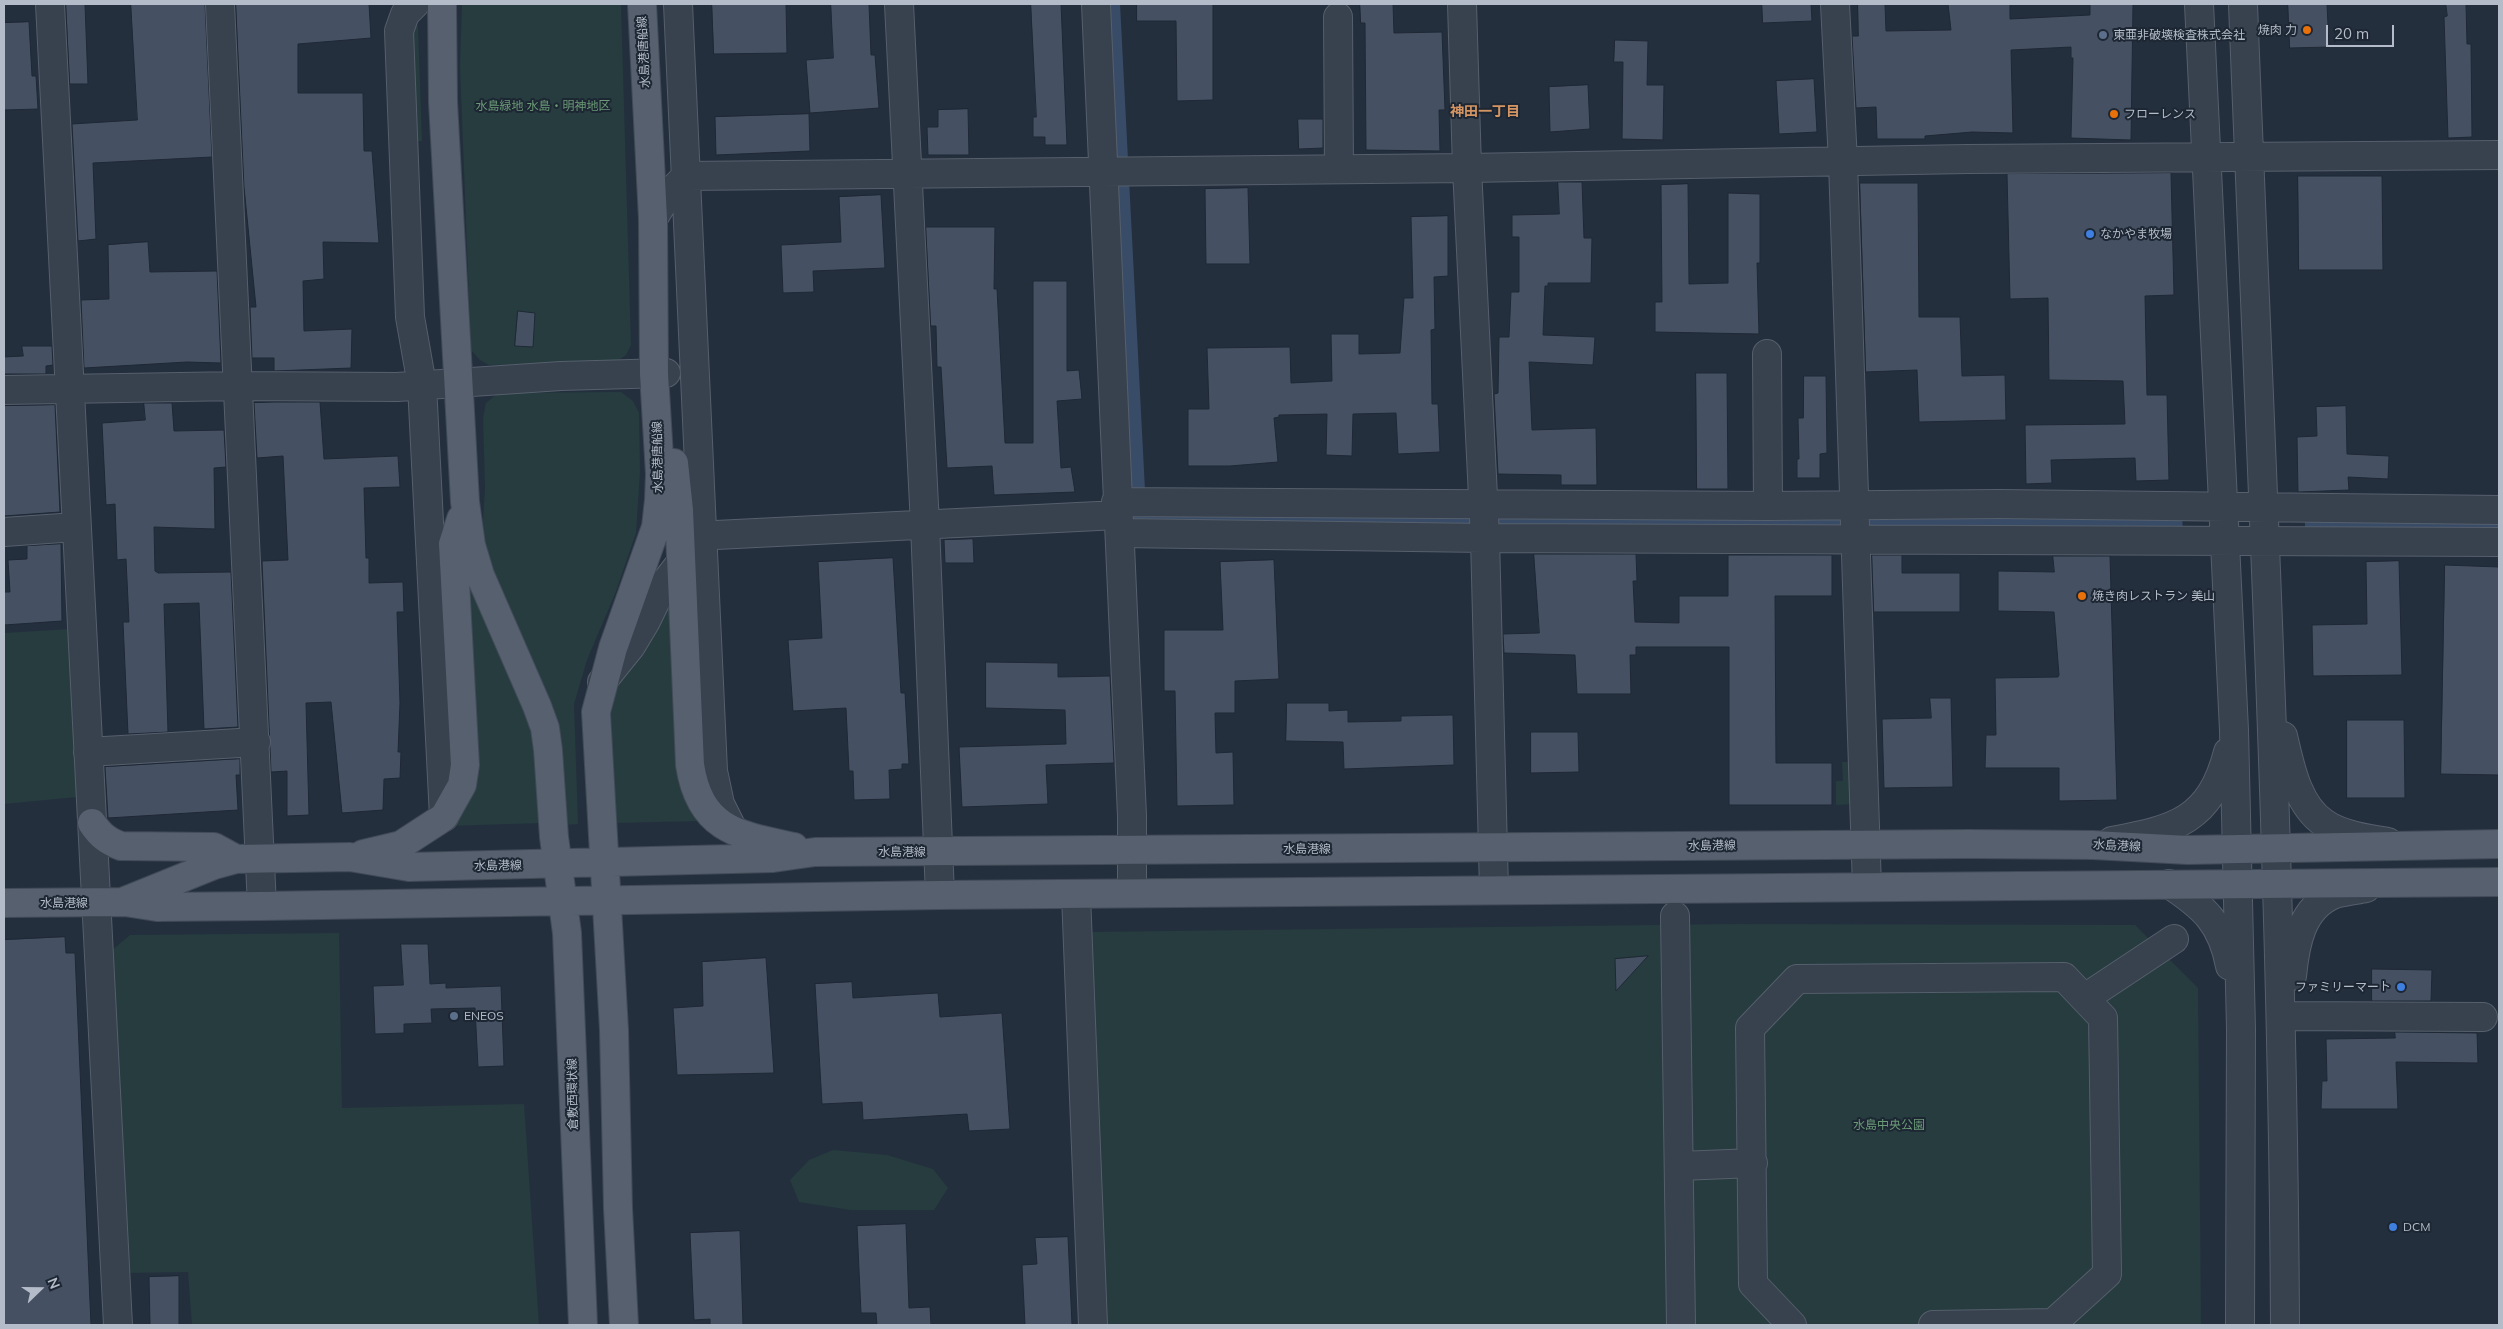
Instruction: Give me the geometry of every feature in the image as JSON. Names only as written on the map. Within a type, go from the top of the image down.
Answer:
[{"type":"main road","points":[[442,4],[443,102],[465,502],[471,545],[480,575],[545,728],[558,864]]},
{"type":"main road","name":"水島港唐船線","points":[[607,900],[596,712],[602,682],[656,526],[660,474],[660,373],[642,4]]},
{"type":"main road","points":[[660,373],[679,510],[692,780],[696,793],[706,810],[721,826],[744,836],[815,852]]},
{"type":"main road","points":[[350,857],[401,845],[444,817],[462,785],[465,765],[453,544],[465,502]]},
{"type":"main road","points":[[92,822],[100,836],[121,846],[214,847],[248,858]]},
{"type":"main road","name":"水島港線","points":[[124,902],[214,865],[248,858],[350,857],[409,867],[773,858],[815,852],[1867,844],[2094,845],[2188,850],[2499,844]]},
{"type":"main road","name":"倉敷西環状線","points":[[558,864],[569,962],[574,1075],[573,1127],[583,1325]]},
{"type":"main road","name":"水島港線","points":[[4,903],[124,902],[157,906],[262,906],[940,895],[2277,882],[2499,882]]},
{"type":"main road","points":[[607,900],[614,1030],[618,1208],[624,1325]]},
{"type":"street","points":[[50,4],[118,1325]]},
{"type":"street","points":[[220,4],[256,742],[248,858],[262,906]]},
{"type":"street","points":[[415,4],[405,14],[399,31],[410,317],[422,385],[444,817]]},
{"type":"street","points":[[678,4],[713,771],[720,804],[733,830]]},
{"type":"street","points":[[899,4],[925,525],[940,895]]},
{"type":"street","points":[[1096,4],[1115,171],[1126,511],[1132,893]]},
{"type":"street","points":[[1462,4],[1467,168],[1483,521],[1494,890]]},
{"type":"street","points":[[1835,4],[1843,162],[1867,887]]},
{"type":"street","points":[[2199,4],[2234,730],[2242,1028],[2240,1325]]},
{"type":"street","points":[[2243,4],[2283,1023],[2285,1325]]},
{"type":"street","points":[[1338,17],[1339,169]]},
{"type":"street","points":[[648,137],[686,176]]},
{"type":"street","points":[[653,219],[667,196],[686,176],[1467,168],[1968,159],[2499,155]]},
{"type":"street","points":[[1767,354],[1768,506]]},
{"type":"street","points":[[4,390],[422,385],[562,376],[660,373]]},
{"type":"street","points":[[602,682],[631,646],[664,584],[702,535],[925,525],[1126,511],[1483,521],[1768,506],[1855,522],[1999,504],[2264,507],[2424,526],[2499,542]]},
{"type":"street","points":[[679,510],[702,535]]},
{"type":"street","points":[[1126,511],[1483,521],[1855,522],[2264,542],[2424,526],[2499,510]]},
{"type":"street","points":[[4,532],[76,527]]},
{"type":"street","points":[[2271,686],[2294,776],[2303,800],[2324,823],[2340,830],[2371,839],[2406,845]]},
{"type":"street","points":[[2094,845],[2160,832],[2201,809],[2216,786],[2234,730]]},
{"type":"street","points":[[88,752],[256,742]]},
{"type":"street","points":[[2283,1023],[2295,949],[2303,924],[2318,904],[2336,894],[2407,881]]},
{"type":"street","points":[[2169,884],[2196,902],[2218,927],[2229,960],[2242,1028]]},
{"type":"street","points":[[1076,894],[1093,1325]]},
{"type":"street","points":[[1675,916],[1681,1325]]},
{"type":"street","points":[[2085,998],[2174,939]]},
{"type":"street","points":[[1792,1325],[1753,1284],[1750,1028],[1797,979],[2064,977],[2104,1018],[2107,1274],[2053,1323],[1933,1325]]},
{"type":"street","points":[[2283,1023],[2483,1017]]},
{"type":"street","points":[[1680,1166],[1753,1163]]},
{"type":"green space","name":"水島緑地 水島・明神地区","points":[[462,4],[621,4],[631,345],[626,355],[614,363],[489,365],[480,360],[471,350],[460,67]]},
{"type":"green space","points":[[413,24],[418,26],[422,141],[411,142],[408,27]]},
{"type":"green space","points":[[621,392],[633,401],[639,413],[640,472],[636,533],[615,594],[587,660],[574,704],[578,824],[563,825],[481,553],[485,488],[483,418],[486,403],[498,393]]},
{"type":"green space","points":[[469,588],[489,621],[538,735],[541,823],[447,826]]},
{"type":"green space","points":[[671,590],[700,821],[615,823],[611,714],[616,687]]},
{"type":"green space","points":[[71,629],[77,797],[4,804],[4,633]]},
{"type":"green space","points":[[1842,762],[1857,762],[1857,804],[1836,805],[1836,781],[1843,781]]},
{"type":"green space","name":"水島中央公園","points":[[1735,924],[2135,925],[2198,988],[2201,1325],[1105,1325],[1090,932]]},
{"type":"green space","points":[[339,933],[342,1108],[524,1104],[539,1325],[192,1325],[188,1272],[128,1273],[111,951],[130,935]]},
{"type":"green space","points":[[833,1150],[887,1155],[933,1169],[948,1188],[934,1210],[851,1210],[799,1202],[790,1180],[809,1160]]},
{"type":"water","points":[[1106,4],[1120,4],[1146,510],[2182,516],[2183,531],[1131,523]]},
{"type":"water","points":[[2305,518],[2499,520],[2499,533],[2305,533]]},
{"type":"building","points":[[66,4],[85,4],[88,84],[70,84]]},
{"type":"building","points":[[131,4],[205,4],[212,157],[93,163],[96,239],[78,241],[72,124],[137,120]]},
{"type":"building","points":[[236,4],[369,4],[371,38],[298,44],[298,93],[363,93],[364,151],[372,151],[379,243],[323,242],[324,279],[303,281],[304,331],[352,329],[351,368],[274,371],[274,358],[252,358],[250,307],[256,307],[244,187]]},
{"type":"building","points":[[712,4],[786,4],[787,53],[714,54]]},
{"type":"building","points":[[831,4],[869,4],[871,55],[875,55],[879,108],[810,113],[806,60],[833,58]]},
{"type":"building","points":[[1031,4],[1061,4],[1067,145],[1045,145],[1045,137],[1033,137],[1033,117],[1036,117]]},
{"type":"building","points":[[1137,4],[1213,4],[1213,100],[1177,101],[1176,21],[1137,21]]},
{"type":"building","points":[[1360,4],[1393,4],[1394,33],[1442,32],[1445,110],[1439,110],[1440,151],[1366,150],[1365,23],[1361,23]]},
{"type":"building","points":[[1762,4],[1811,4],[1812,21],[1763,23]]},
{"type":"building","points":[[1858,4],[1885,4],[1886,31],[1951,30],[1948,4],[2010,4],[2010,19],[2090,15],[2090,4],[2133,4],[2131,140],[2071,138],[2073,58],[2071,58],[2071,47],[2011,50],[2013,133],[1972,132],[1925,136],[1925,139],[1877,139],[1876,107],[1856,108],[1852,36],[1858,36]]},
{"type":"building","points":[[2288,4],[2327,4],[2329,47],[2290,48]]},
{"type":"building","points":[[2446,4],[2466,4],[2467,44],[2471,44],[2472,137],[2448,138],[2444,17],[2447,16]]},
{"type":"building","points":[[29,22],[32,76],[36,76],[38,109],[4,110],[4,23]]},
{"type":"building","points":[[1615,40],[1648,41],[1647,85],[1664,85],[1663,140],[1622,139],[1623,62],[1614,62]]},
{"type":"building","points":[[1814,79],[1817,132],[1779,134],[1776,81]]},
{"type":"building","points":[[1588,85],[1590,129],[1550,132],[1549,87]]},
{"type":"building","points":[[968,109],[969,155],[928,155],[927,127],[938,127],[938,110]]},
{"type":"building","points":[[809,114],[810,151],[716,155],[715,117]]},
{"type":"building","points":[[1298,119],[1323,119],[1323,148],[1299,149]]},
{"type":"building","points":[[2171,173],[2174,295],[2145,296],[2147,395],[2167,395],[2169,480],[2136,481],[2135,458],[2051,460],[2052,483],[2026,484],[2025,425],[2125,424],[2123,381],[2049,380],[2048,298],[2010,299],[2007,174]]},
{"type":"building","points":[[2298,176],[2382,176],[2383,270],[2299,270]]},
{"type":"building","points":[[1558,182],[1582,182],[1584,238],[1592,238],[1591,283],[1548,283],[1548,286],[1545,286],[1543,335],[1595,337],[1593,365],[1529,362],[1532,430],[1596,428],[1597,485],[1561,485],[1561,475],[1498,474],[1494,394],[1498,393],[1499,337],[1509,337],[1511,292],[1519,292],[1519,237],[1512,237],[1512,215],[1559,214]]},
{"type":"building","points":[[1860,183],[1918,183],[1919,317],[1960,317],[1962,376],[2005,375],[2006,420],[1919,422],[1917,370],[1866,372]]},
{"type":"building","points":[[1688,184],[1689,284],[1728,283],[1728,193],[1760,194],[1760,263],[1757,263],[1759,334],[1655,332],[1655,302],[1662,302],[1661,185]]},
{"type":"building","points":[[1248,188],[1250,264],[1206,264],[1205,189]]},
{"type":"building","points":[[881,195],[885,268],[813,271],[814,292],[783,293],[781,245],[841,242],[839,197]]},
{"type":"building","points":[[1448,216],[1448,276],[1434,277],[1435,329],[1431,330],[1432,404],[1438,404],[1440,452],[1398,454],[1396,413],[1353,414],[1352,456],[1326,455],[1327,414],[1279,415],[1279,417],[1274,418],[1278,462],[1230,466],[1188,466],[1188,409],[1209,409],[1207,348],[1290,347],[1291,383],[1332,381],[1331,334],[1359,334],[1359,354],[1400,353],[1404,298],[1413,298],[1411,217]]},
{"type":"building","points":[[926,227],[995,227],[994,289],[997,289],[1005,443],[1033,443],[1033,281],[1067,281],[1067,371],[1079,370],[1082,399],[1057,401],[1061,468],[1071,467],[1075,492],[994,495],[992,466],[947,468],[941,367],[937,367],[936,326],[931,326]]},
{"type":"building","points":[[148,242],[150,272],[217,271],[221,363],[187,362],[84,368],[81,300],[109,299],[108,245]]},
{"type":"building","points":[[518,311],[535,313],[533,347],[515,346]]},
{"type":"building","points":[[22,346],[52,346],[53,365],[46,366],[46,374],[4,374],[4,357],[23,356]]},
{"type":"building","points":[[1696,373],[1727,373],[1728,489],[1697,489]]},
{"type":"building","points":[[1804,376],[1826,376],[1827,453],[1820,454],[1820,478],[1797,478],[1797,459],[1799,459],[1798,418],[1803,418]]},
{"type":"building","points":[[320,402],[324,459],[398,456],[400,487],[364,488],[366,558],[369,558],[369,583],[403,582],[404,612],[397,612],[400,703],[398,752],[401,752],[400,778],[384,779],[383,810],[342,813],[331,702],[306,703],[309,815],[287,816],[287,771],[271,772],[262,561],[288,560],[283,456],[257,458],[254,403]]},
{"type":"building","points":[[144,403],[172,403],[174,431],[224,430],[226,467],[214,468],[215,529],[154,527],[155,571],[158,573],[231,572],[238,727],[204,729],[199,603],[164,604],[168,732],[128,734],[123,622],[129,622],[126,559],[117,560],[115,504],[106,505],[102,423],[145,420]]},
{"type":"building","points":[[55,405],[60,512],[4,516],[4,406]]},
{"type":"building","points":[[2346,406],[2347,454],[2389,456],[2388,479],[2348,477],[2349,490],[2298,492],[2297,437],[2317,436],[2316,407]]},
{"type":"building","points":[[973,539],[974,563],[945,563],[944,540]]},
{"type":"building","points":[[61,544],[62,621],[4,625],[4,592],[10,592],[8,560],[27,559],[27,546]]},
{"type":"building","points":[[1534,554],[1636,554],[1637,581],[1633,581],[1635,622],[1679,623],[1679,596],[1728,596],[1728,555],[1832,555],[1832,596],[1775,596],[1776,763],[1832,763],[1832,805],[1729,805],[1729,647],[1636,647],[1636,655],[1630,655],[1631,694],[1577,694],[1575,655],[1504,653],[1503,634],[1539,633]]},
{"type":"building","points":[[1872,555],[1902,555],[1902,573],[1960,573],[1960,612],[1874,612]]},
{"type":"building","points":[[2053,556],[2110,556],[2117,800],[2059,801],[2059,768],[1985,768],[1986,735],[1996,735],[1995,678],[2058,677],[2059,675],[2054,612],[1998,611],[1998,571],[2054,572]]},
{"type":"building","points":[[893,558],[901,693],[905,693],[909,764],[902,764],[902,769],[889,770],[890,799],[854,800],[853,771],[849,771],[846,708],[793,711],[788,640],[822,638],[818,562]]},
{"type":"building","points":[[1274,560],[1279,679],[1235,681],[1235,713],[1215,713],[1216,753],[1233,752],[1234,805],[1177,806],[1175,691],[1164,691],[1164,630],[1223,630],[1220,562]]},
{"type":"building","points":[[2399,561],[2402,675],[2313,676],[2312,625],[2367,624],[2366,562]]},
{"type":"building","points":[[2445,565],[2499,567],[2499,775],[2441,774]]},
{"type":"building","points":[[986,662],[1058,663],[1058,677],[1110,676],[1114,763],[1046,765],[1048,804],[962,807],[959,747],[1066,744],[1065,710],[986,708]]},
{"type":"building","points":[[1930,698],[1951,698],[1953,787],[1884,788],[1882,719],[1931,718]]},
{"type":"building","points":[[1287,703],[1329,703],[1329,711],[1348,710],[1348,722],[1401,721],[1401,716],[1453,715],[1454,765],[1344,769],[1343,742],[1286,741]]},
{"type":"building","points":[[2347,720],[2404,720],[2405,798],[2347,798]]},
{"type":"building","points":[[1531,732],[1578,732],[1579,772],[1531,773]]},
{"type":"building","points":[[240,759],[240,775],[236,775],[238,810],[108,818],[105,767]]},
{"type":"building","points":[[65,937],[66,953],[75,953],[91,1325],[4,1325],[4,940]]},
{"type":"building","points":[[401,944],[428,944],[430,984],[446,983],[446,988],[501,986],[504,1066],[478,1067],[475,1008],[431,1009],[432,1023],[404,1024],[404,1033],[375,1034],[373,986],[403,985]]},
{"type":"building","points":[[1648,956],[1616,991],[1615,959]]},
{"type":"building","points":[[766,958],[774,1073],[677,1075],[673,1008],[703,1006],[702,962]]},
{"type":"building","points":[[2372,969],[2432,970],[2431,1001],[2372,1001]]},
{"type":"building","points":[[852,982],[853,998],[938,993],[940,1017],[1002,1013],[1010,1129],[969,1131],[967,1114],[863,1120],[862,1102],[822,1104],[815,984]]},
{"type":"building","points":[[2395,1032],[2477,1033],[2478,1063],[2396,1062],[2398,1109],[2321,1109],[2322,1081],[2327,1081],[2326,1039],[2395,1038]]},
{"type":"building","points":[[906,1224],[909,1308],[930,1307],[931,1325],[877,1325],[876,1313],[861,1313],[857,1226]]},
{"type":"building","points":[[740,1231],[743,1325],[710,1325],[710,1319],[694,1320],[690,1233]]},
{"type":"building","points":[[1068,1237],[1072,1325],[1025,1325],[1022,1265],[1037,1264],[1035,1238]]},
{"type":"building","points":[[179,1276],[179,1325],[150,1325],[149,1277]]},
{"type":"place","name":"焼肉 力","points":[[2307,30]]},
{"type":"place","name":"東亜非破壊検査株式会社","points":[[2103,35]]},
{"type":"place","name":"フローレンス","points":[[2114,114]]},
{"type":"place","name":"なかやま牧場","points":[[2090,234]]},
{"type":"place","name":"焼き肉レストラン 美山","points":[[2082,596]]},
{"type":"place","name":"ファミリーマート","points":[[2401,987]]},
{"type":"place","name":"ENEOS","points":[[454,1016]]},
{"type":"place","name":"DCM","points":[[2393,1227]]},
{"type":"district","name":"神田一丁目","points":[[1485,112]]}]
